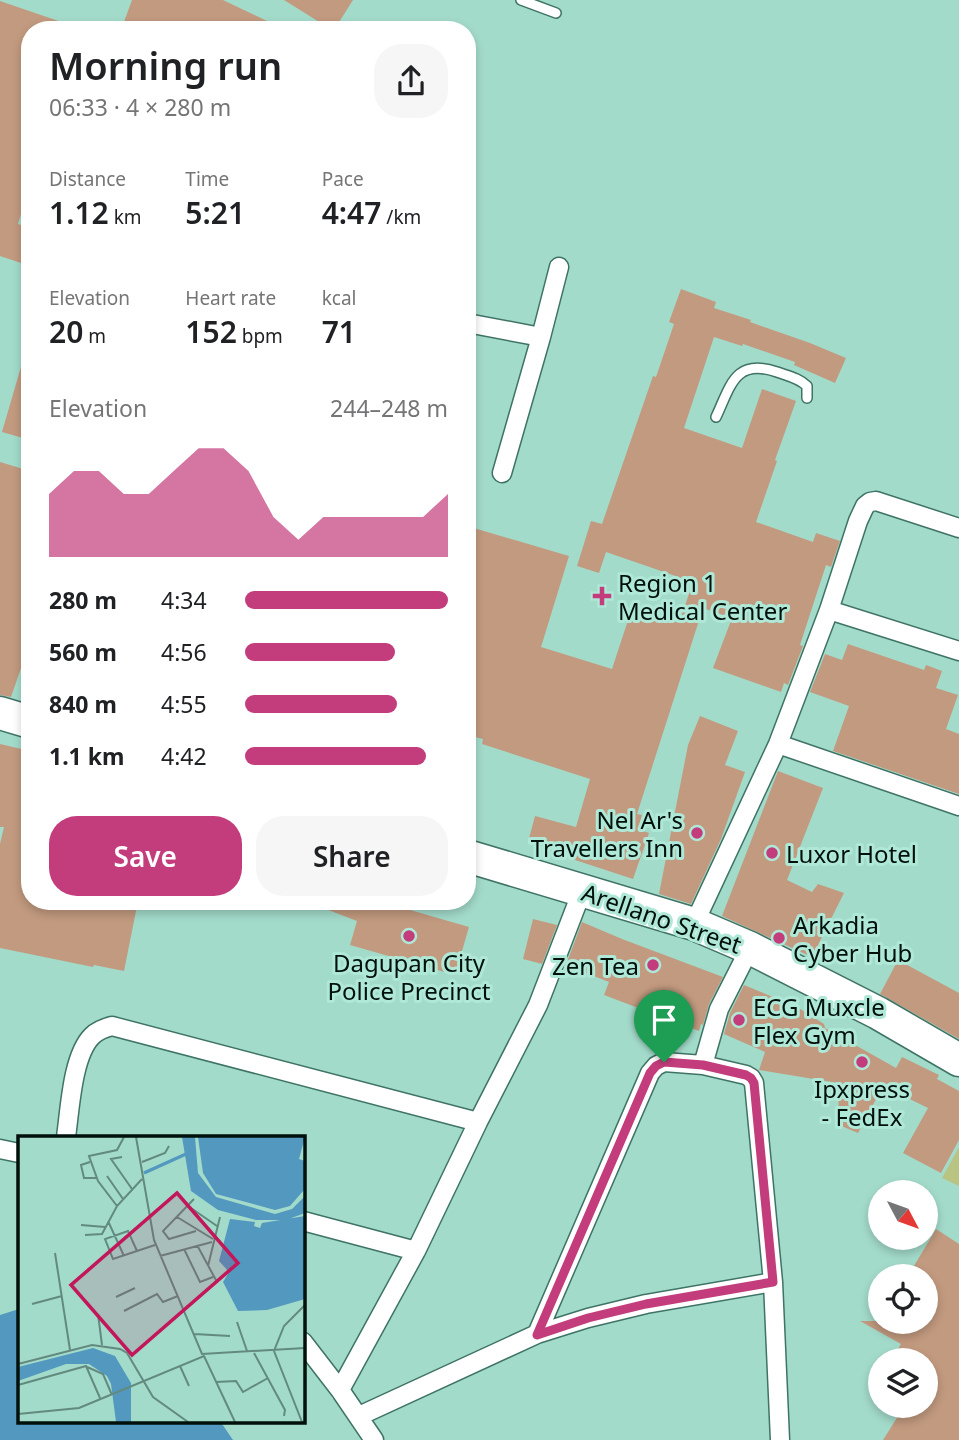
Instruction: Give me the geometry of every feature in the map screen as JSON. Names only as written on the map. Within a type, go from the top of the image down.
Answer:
[{"type":"highway","points":[[0,713],[21,719]]},
{"type":"highway","name":"Arellano Street","points":[[476,859],[694,924],[750,948],[878,1013],[959,1060]]},
{"type":"street","points":[[502,473],[559,267]]},
{"type":"street","points":[[476,325],[541,337]]},
{"type":"street","points":[[694,924],[778,744],[865,506],[876,501],[959,528]]},
{"type":"street","points":[[829,610],[959,651]]},
{"type":"street","points":[[778,744],[959,806]]},
{"type":"street","points":[[340,1390],[416,1251],[538,1005],[582,891]]},
{"type":"street","points":[[703,1065],[719,1009],[750,948]]},
{"type":"street","points":[[66,1136],[74,1075],[84,1046],[100,1030],[112,1026],[478,1122]]},
{"type":"street","points":[[537,1335],[650,1073],[664,1062],[703,1065],[746,1075],[754,1083],[773,1282],[780,1440]]},
{"type":"street","points":[[0,1149],[18,1153]]},
{"type":"street","points":[[304,1221],[416,1251]]},
{"type":"street","points":[[359,1416],[537,1335],[588,1318],[646,1304],[773,1282]]},
{"type":"street","points":[[304,1343],[374,1440]]},
{"type":"lane","points":[[521,0],[556,13]]},
{"type":"lane","points":[[716,417],[734,379],[747,368],[764,368],[802,381],[807,386],[807,398]]},
{"type":"green space","points":[[959,1147],[959,1186],[942,1178]]},
{"type":"water","points":[[18,1309],[18,1422],[221,1422],[233,1440],[0,1440],[0,1315]]},
{"type":"building","points":[[132,0],[223,0],[267,21],[124,21]]},
{"type":"building","points":[[284,0],[353,0],[340,21],[318,21]]},
{"type":"building","points":[[0,1],[58,21],[21,21],[21,214],[18,224],[21,225],[21,263],[0,256]]},
{"type":"building","name":"Region 1 Medical Center","points":[[681,289],[716,302],[714,308],[846,358],[835,383],[794,365],[795,362],[714,337],[684,428],[742,448],[762,389],[796,401],[756,522],[813,542],[816,533],[840,541],[831,567],[826,565],[800,645],[803,646],[788,685],[784,683],[781,692],[713,668],[732,618],[703,608],[637,814],[642,815],[638,829],[649,833],[633,879],[572,859],[573,855],[528,842],[535,816],[576,827],[590,779],[482,744],[483,739],[476,737],[476,529],[569,556],[541,647],[612,669],[632,608],[679,623],[693,582],[606,552],[599,573],[577,566],[591,521],[602,524],[653,376],[656,377],[674,324],[669,322]]},
{"type":"building","points":[[21,367],[21,437],[2,432]]},
{"type":"building","points":[[0,462],[21,468],[21,668],[11,697],[0,695]]},
{"type":"building","points":[[848,644],[924,670],[926,665],[942,671],[936,688],[958,695],[946,729],[959,734],[959,794],[833,751],[849,706],[810,692],[825,654],[842,660]]},
{"type":"building","name":"Nel Ar's Travellers Inn","points":[[700,716],[738,731],[725,765],[745,772],[721,839],[691,904],[659,894],[688,745]]},
{"type":"building","points":[[0,744],[21,749],[21,910],[136,910],[124,971],[0,948],[0,844],[4,827],[0,827]]},
{"type":"building","name":"Luxor Hotel","points":[[778,771],[823,788],[787,880],[812,892],[818,884],[844,893],[812,957],[722,916]]},
{"type":"building","name":"Dagupan City Police Precinct","points":[[328,910],[410,910],[469,927],[455,975],[350,945],[357,921]]},
{"type":"building","points":[[533,919],[557,925],[542,964],[523,959]]},
{"type":"building","points":[[582,922],[723,977],[699,1031],[604,995],[609,982],[566,965]]},
{"type":"building","points":[[898,960],[959,993],[959,1039],[880,994]]},
{"type":"building","points":[[744,985],[785,1002],[786,1000],[824,1024],[825,1028],[896,1068],[902,1057],[939,1075],[937,1079],[959,1091],[959,1140],[941,1173],[903,1153],[928,1108],[883,1086],[858,1133],[839,1125],[838,1083],[759,1070],[765,1052],[724,1034],[730,1013]]},
{"type":"building","points":[[938,1230],[959,1244],[959,1440],[883,1440],[897,1418],[938,1418],[938,1348],[899,1348],[901,1344],[883,1334],[938,1334],[938,1264],[915,1264],[923,1250],[938,1250]]},
{"type":"place","name":"Region 1 Medical Center","points":[[602,596]]},
{"type":"place","name":"Nel Ar's Travellers Inn","points":[[697,833]]},
{"type":"place","name":"Luxor Hotel","points":[[772,853]]},
{"type":"place","name":"Dagupan City Police Precinct","points":[[409,936]]},
{"type":"place","name":"Arkadia Cyber Hub","points":[[779,938]]},
{"type":"place","name":"Zen Tea","points":[[653,965]]},
{"type":"place","name":"ECG Muxcle Flex Gym","points":[[739,1020]]},
{"type":"place","name":"Ipxpress - FedEx","points":[[862,1062]]},
{"type":"route","points":[[664,1062],[703,1065],[746,1075],[754,1083],[773,1282],[646,1304],[588,1318],[537,1335],[650,1073],[664,1062]]}]
